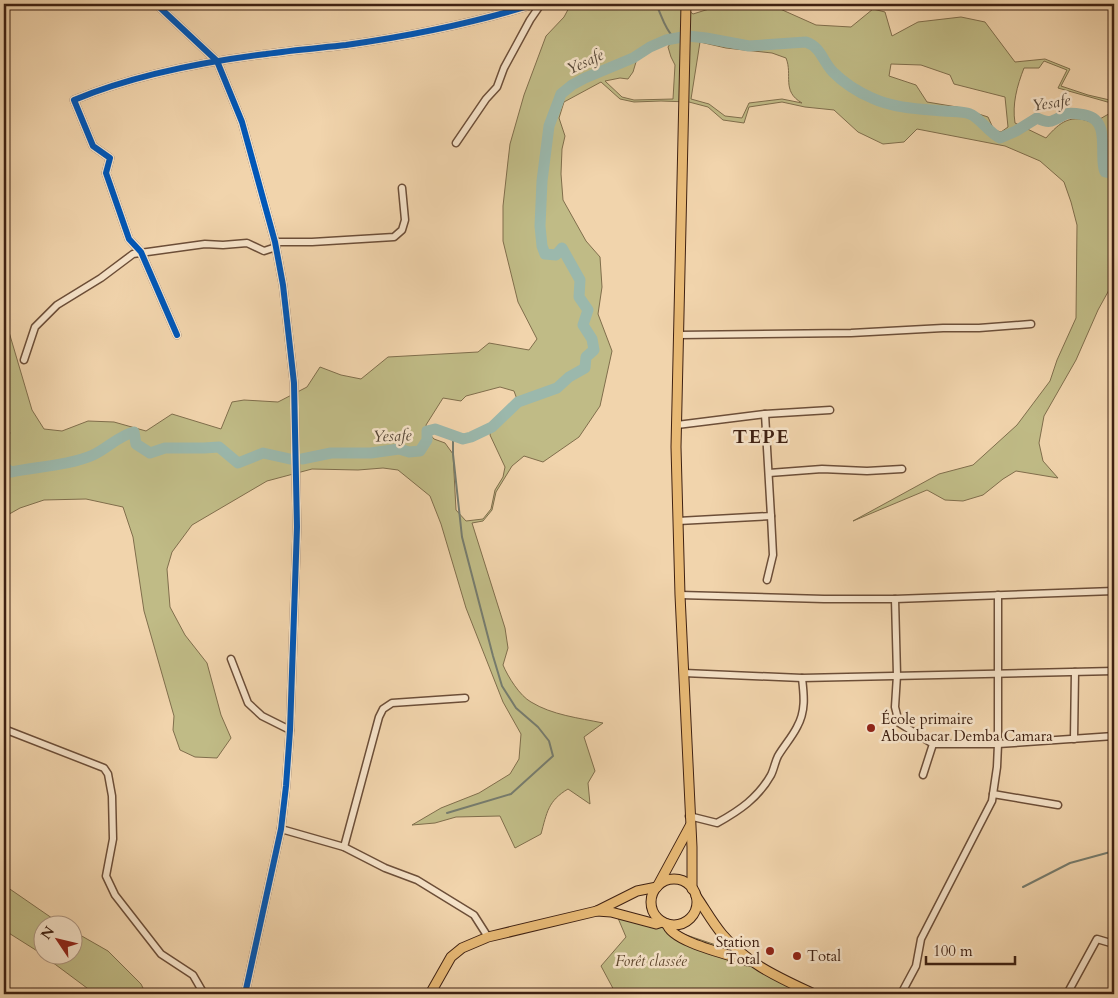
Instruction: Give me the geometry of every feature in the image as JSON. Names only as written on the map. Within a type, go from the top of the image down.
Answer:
[{"type":"highway","points":[[597,911],[611,912],[656,924],[680,924],[692,916],[696,903],[689,816],[678,521],[678,335],[686,4]]},
{"type":"highway","points":[[690,826],[653,892],[651,906],[657,918],[671,932],[681,938],[705,948],[751,962],[814,994]]},
{"type":"highway","points":[[430,994],[451,956],[462,948],[488,938],[597,911],[637,891],[657,887],[662,883],[675,880],[687,884],[723,935],[751,962]]},
{"type":"street","points":[[156,4],[217,61],[242,122],[276,244],[294,383],[297,527],[290,730],[286,786],[280,829],[245,994]]},
{"type":"street","points":[[177,335],[141,252],[129,238],[106,173],[110,158],[93,146],[74,100],[104,88],[217,61],[346,45],[426,31],[535,4]]},
{"type":"street","points":[[456,143],[496,87],[525,28],[541,4]]},
{"type":"street","points":[[24,360],[35,327],[57,305],[101,278],[134,254],[205,244],[223,246],[247,243],[264,251],[276,244],[394,237],[402,230],[406,220],[402,188]]},
{"type":"street","points":[[678,335],[851,333],[1031,324]]},
{"type":"street","points":[[677,425],[765,414],[830,410]]},
{"type":"street","points":[[765,414],[772,555],[767,580]]},
{"type":"street","points":[[769,473],[822,469],[902,470]]},
{"type":"street","points":[[678,521],[771,516]]},
{"type":"street","points":[[680,595],[824,599],[1114,591]]},
{"type":"street","points":[[901,994],[916,966],[920,939],[992,801],[998,744],[998,595]]},
{"type":"street","points":[[895,598],[897,675],[895,707],[899,723],[933,744],[998,744],[1114,736]]},
{"type":"street","points":[[231,659],[248,703],[262,716],[290,730]]},
{"type":"street","points":[[684,673],[802,678],[1114,671]]},
{"type":"street","points":[[1074,740],[1075,672]]},
{"type":"street","points":[[689,816],[717,823],[738,812],[761,790],[772,774],[778,756],[798,726],[805,703],[802,678]]},
{"type":"street","points":[[344,847],[383,708],[392,703],[465,698]]},
{"type":"street","points":[[4,729],[104,768],[108,774],[112,796],[113,839],[106,876],[115,895],[161,954],[193,975],[204,994]]},
{"type":"street","points":[[923,775],[933,744]]},
{"type":"street","points":[[993,794],[1058,805]]},
{"type":"street","points":[[280,829],[344,847],[385,868],[417,880],[474,915],[488,938]]},
{"type":"street","points":[[1067,994],[1097,940],[1114,944]]},
{"type":"green space","points":[[571,4],[681,4],[693,14],[725,4],[769,4],[816,25],[851,27],[873,9],[885,12],[892,36],[918,22],[961,17],[985,22],[1015,62],[1045,59],[1070,69],[1061,86],[1114,101],[1114,288],[1109,290],[1098,310],[1076,360],[1044,416],[1039,443],[1043,461],[1058,478],[1016,471],[983,495],[963,501],[945,500],[927,490],[853,521],[939,474],[973,465],[1017,425],[1050,381],[1057,360],[1076,318],[1077,225],[1064,182],[1040,161],[1005,146],[917,129],[904,142],[883,144],[858,132],[834,110],[782,102],[749,107],[744,123],[723,120],[708,107],[689,102],[634,102],[620,99],[601,82],[564,102],[559,118],[565,136],[562,149],[561,174],[563,200],[586,241],[600,257],[602,287],[598,314],[612,351],[600,406],[579,437],[543,462],[524,456],[512,466],[496,492],[492,510],[483,521],[472,523],[505,628],[508,648],[503,665],[511,680],[527,699],[539,706],[566,716],[603,723],[584,737],[595,771],[588,783],[590,804],[568,789],[561,793],[549,808],[541,834],[515,848],[500,816],[456,817],[435,823],[412,825],[441,808],[479,793],[510,774],[519,759],[521,734],[503,702],[466,608],[441,524],[430,496],[398,470],[383,468],[358,470],[312,469],[267,481],[192,525],[172,552],[167,569],[170,607],[185,635],[207,663],[221,715],[231,738],[217,758],[195,757],[180,750],[173,730],[174,716],[144,611],[133,537],[123,507],[86,499],[44,500],[20,508],[4,517],[4,443],[10,433],[4,422],[4,320],[32,410],[44,429],[62,431],[88,421],[114,422],[146,431],[172,414],[221,429],[232,402],[244,400],[278,402],[307,387],[320,367],[341,375],[361,379],[388,357],[478,352],[489,343],[529,350],[537,339],[518,302],[503,241],[503,206],[510,144],[524,95],[546,36],[564,17]],"holes":[[[668,39],[673,39],[668,47],[675,65],[673,99],[634,100],[622,97],[605,81],[620,78],[628,79],[633,72],[636,62],[633,58]],[[700,42],[726,48],[772,53],[786,58],[790,88],[792,93],[802,103],[782,99],[749,103],[742,118],[725,116],[709,104],[691,99]],[[1044,61],[1067,70],[1058,88],[1111,103],[1112,112],[1093,123],[1078,119],[1066,121],[1046,138],[1015,123],[1016,95],[1024,68],[1039,68]],[[891,64],[921,65],[950,75],[954,84],[1005,97],[1008,127],[1001,132],[994,130],[988,117],[957,107],[927,102],[916,85],[889,76]],[[500,387],[514,391],[518,402],[492,427],[490,435],[505,467],[503,477],[495,490],[491,509],[483,519],[466,521],[456,510],[453,454],[445,443],[434,439],[427,431],[426,425],[443,398],[461,401],[466,396]]]},
{"type":"green space","points":[[4,885],[49,916],[32,916],[32,948],[4,930]]},
{"type":"green space","name":"Forêt classée","points":[[615,911],[719,946],[744,961],[758,963],[824,994],[616,994],[601,966],[626,937]]},
{"type":"green space","points":[[82,936],[108,951],[141,984],[146,994],[95,994],[57,966],[82,966]]},
{"type":"waterway","points":[[656,4],[665,26],[674,38]]},
{"type":"waterway","name":"Yesafe","points":[[302,459],[331,453],[371,453],[399,449],[409,452],[420,451],[427,440],[427,431],[435,429],[463,439],[471,437],[492,427],[518,402],[557,388],[569,377],[585,368],[586,357],[594,350],[592,339],[583,325],[588,310],[579,297],[580,280],[562,248],[556,255],[545,254],[542,246],[540,226],[542,181],[549,126],[561,94],[572,85],[633,58],[650,47],[666,40],[688,36],[749,46],[806,42],[815,47],[837,76],[867,96],[898,106],[970,114],[1000,138],[1037,118],[1049,121],[1068,113],[1085,115],[1093,118],[1099,124],[1105,172],[1114,174]]},
{"type":"waterway","name":"Yesafe","points":[[4,467],[11,472],[74,461],[93,455],[123,436],[134,432],[136,444],[150,453],[165,448],[219,447],[238,463],[263,453],[290,459]]},
{"type":"waterway","points":[[447,813],[511,794],[553,756],[549,741],[538,727],[516,708],[502,686],[462,537],[453,454],[453,435]]},
{"type":"waterway","points":[[1023,887],[1070,863],[1114,851]]},
{"type":"cycle path","points":[[156,4],[217,61],[242,122],[275,242],[283,285],[294,383],[297,527],[290,730],[286,786],[281,829],[245,994]]},
{"type":"cycle path","points":[[177,335],[141,252],[129,239],[106,173],[110,158],[93,146],[74,100],[120,83],[193,65],[394,37],[465,23],[535,4]]},
{"type":"place","name":"École primaire Aboubacar Demba Camara","points":[[871,728]]},
{"type":"place","name":"Station Total","points":[[770,951]]},
{"type":"place","name":"Total","points":[[797,956]]},
{"type":"district","name":"TEPE","points":[[761,436]]}]
